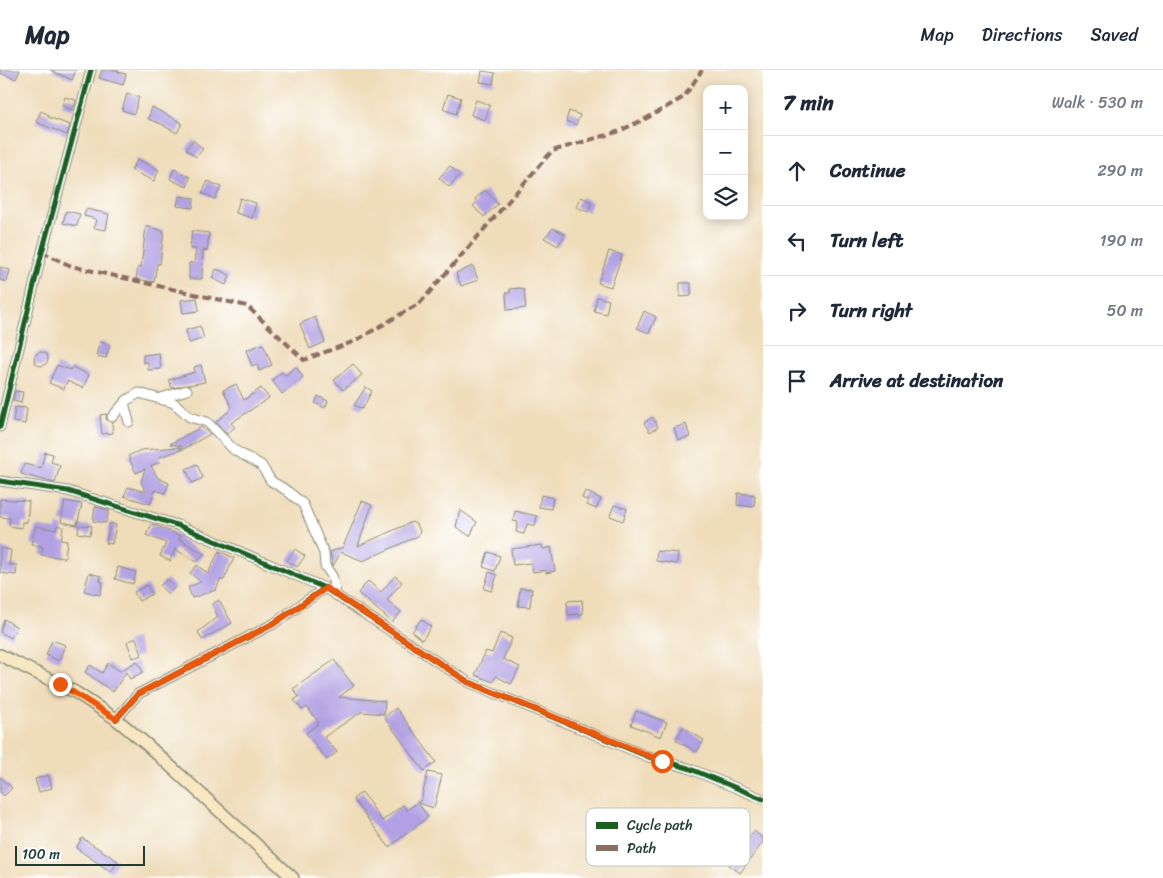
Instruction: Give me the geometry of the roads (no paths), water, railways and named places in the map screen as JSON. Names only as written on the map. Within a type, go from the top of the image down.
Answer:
[{"type":"main road","points":[[0,654],[76,692],[116,719],[145,743],[293,878]]},
{"type":"street","points":[[0,427],[42,252],[91,70]]},
{"type":"street","points":[[112,417],[124,403],[139,393],[156,399],[172,399],[187,390]]},
{"type":"street","points":[[172,399],[190,417],[207,422],[234,450],[261,465],[271,481],[303,504],[324,553],[325,566],[332,576],[336,594]]},
{"type":"street","points":[[124,403],[129,422]]},
{"type":"street","points":[[0,481],[68,491],[180,526],[326,588],[468,682],[649,757],[688,768],[763,799]]},
{"type":"street","points":[[116,719],[138,694],[273,624],[326,588]]}]
